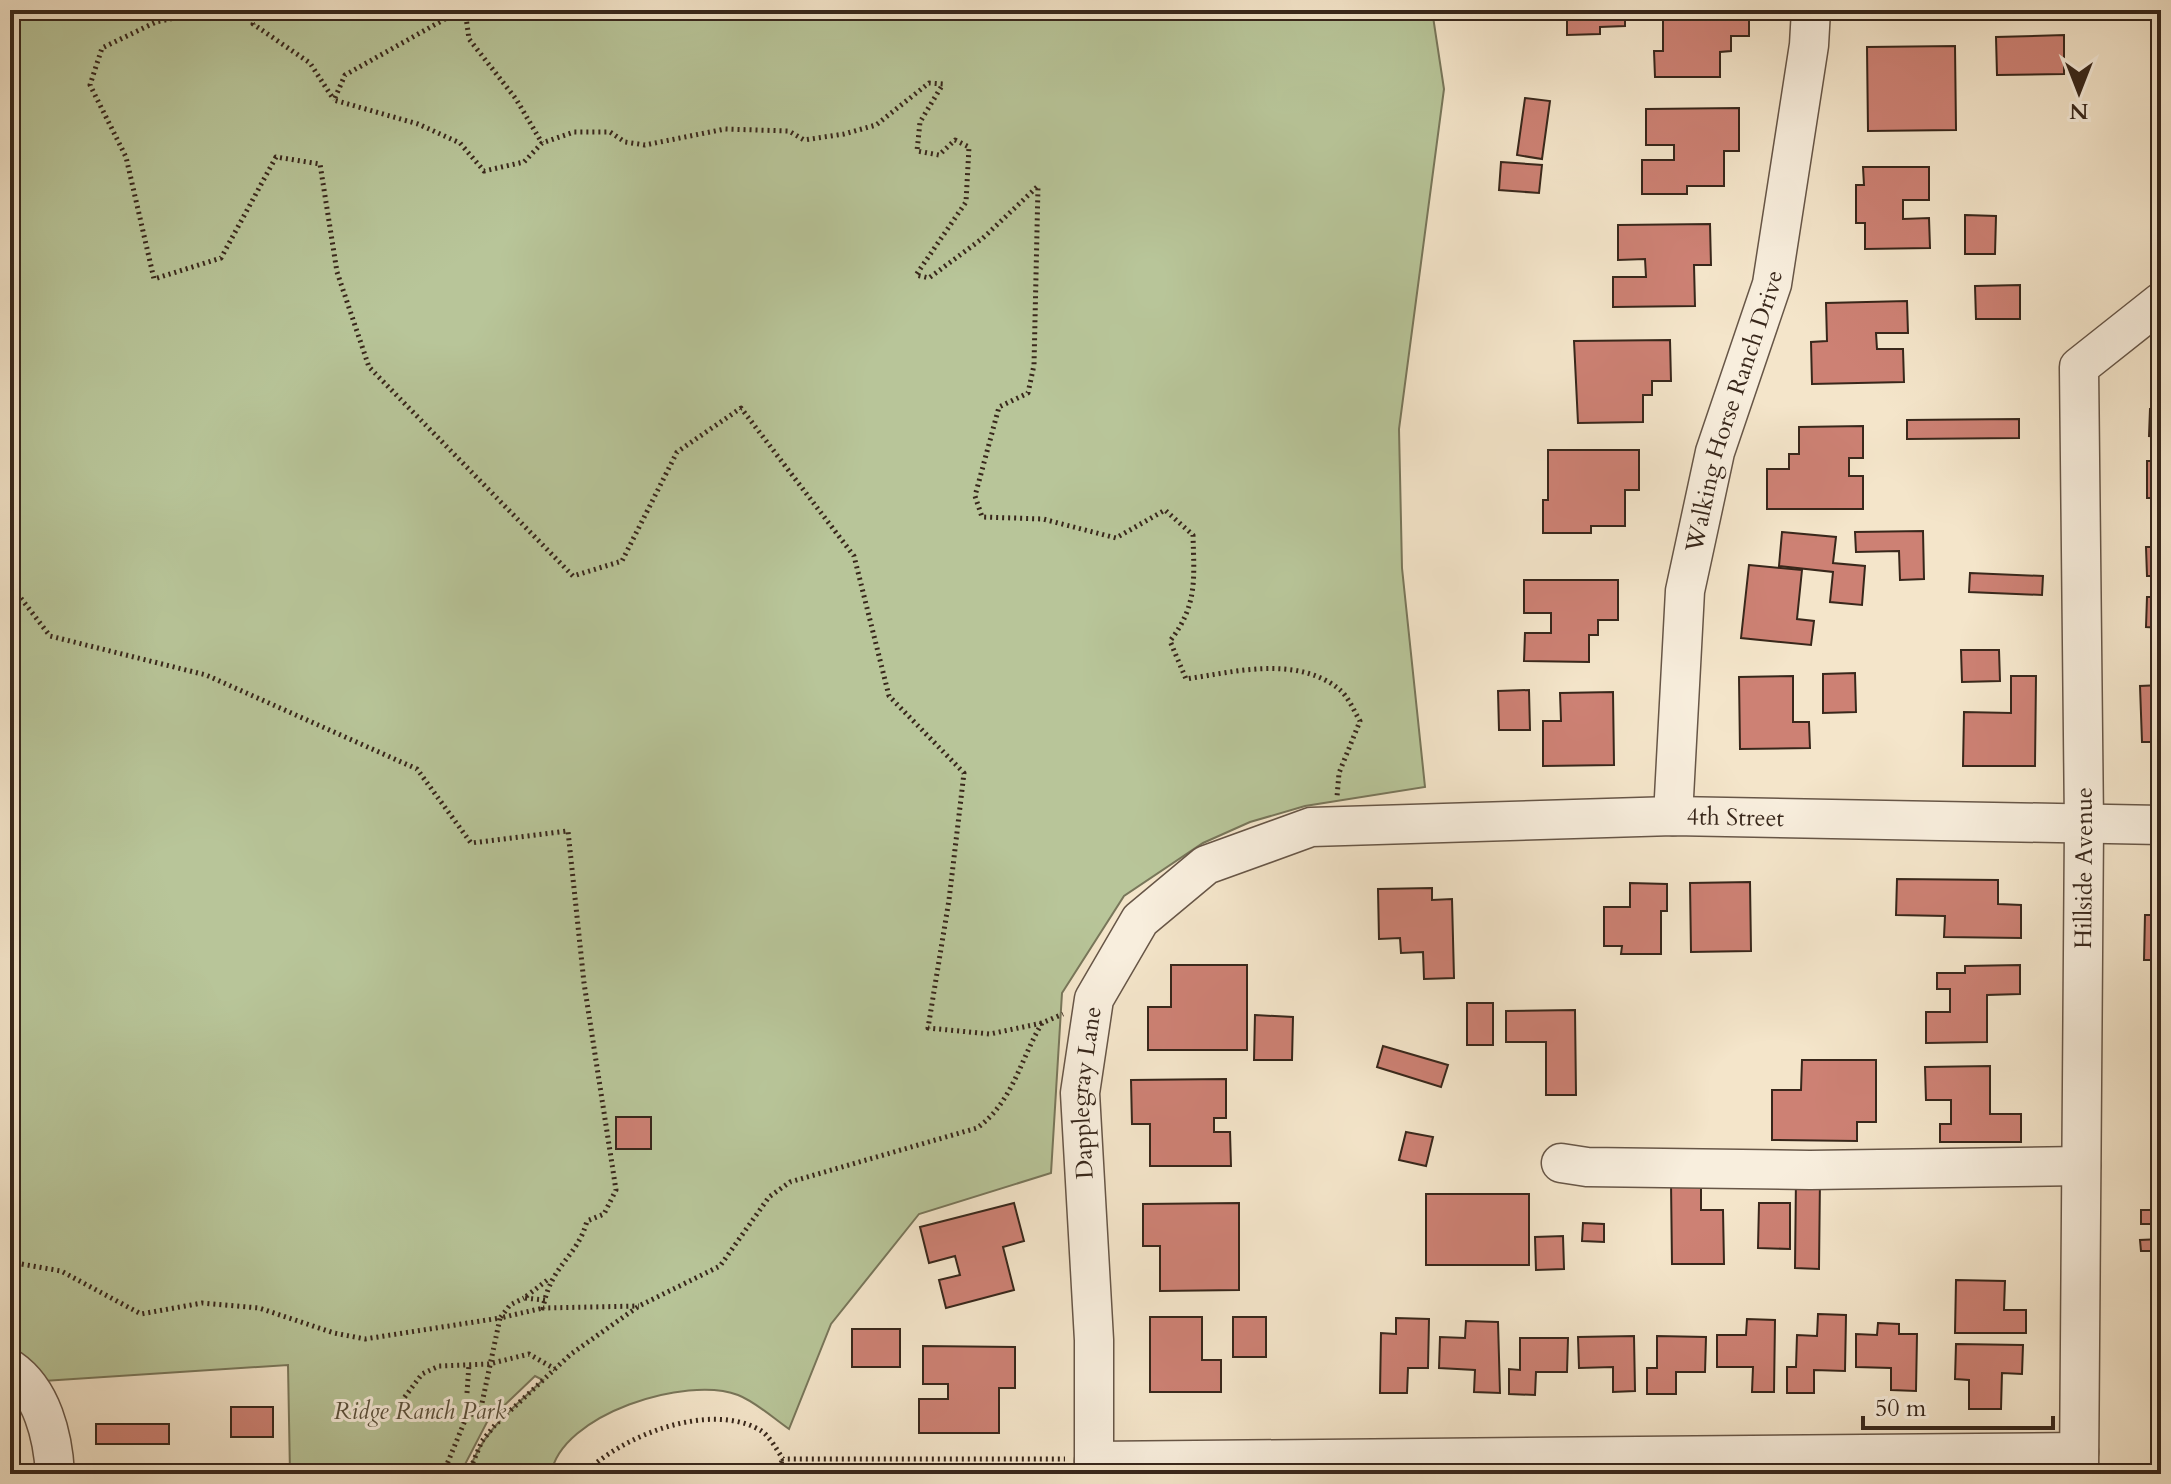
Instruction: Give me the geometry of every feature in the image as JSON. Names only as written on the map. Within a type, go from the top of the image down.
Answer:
[{"type":"street","name":"Walking Horse Ranch Drive","points":[[1673,816],[1685,591],[1715,452],[1772,284],[1809,45],[1811,10]]},
{"type":"street","name":"Hillside Avenue","points":[[2079,1463],[2084,825],[2079,367],[2161,302]]},
{"type":"street","name":"4th Street","points":[[1323,827],[1673,816],[2161,825]]},
{"type":"street","name":"Dapplegray Lane","points":[[1094,1467],[1094,1340],[1080,1093],[1094,999],[1140,920],[1206,865],[1323,827]]},
{"type":"street","points":[[1561,1163],[1587,1167],[1810,1170],[2081,1166]]},
{"type":"street","points":[[10,1369],[28,1382],[54,1444],[55,1474]]},
{"type":"street","points":[[1094,1467],[2079,1463]]},
{"type":"path","points":[[213,10],[156,22],[102,48],[90,85],[126,157],[154,279],[221,258],[276,157],[320,164],[337,272],[369,367],[573,576],[622,561],[677,452],[741,408],[854,556],[889,696],[964,773],[949,900],[928,1028],[990,1034],[1042,1023],[1094,999]]},
{"type":"path","points":[[272,10],[255,18],[253,24],[310,63],[334,100],[418,124],[460,143],[484,171],[524,162],[542,143],[574,132],[610,132],[625,142],[645,145],[725,129],[789,131],[804,140],[844,134],[876,125],[929,83],[943,84],[920,122],[917,151],[939,155],[955,140],[969,147],[966,202],[916,275],[929,278],[983,238],[1038,186],[1034,365],[1028,393],[999,407],[975,496],[982,517],[1043,519],[1116,538],[1165,510],[1193,535],[1194,591],[1186,620],[1170,641],[1186,679],[1266,667],[1309,675],[1340,690],[1360,721],[1339,773],[1323,827]]},
{"type":"path","points":[[334,100],[345,75],[463,10],[469,39],[516,99],[542,143]]},
{"type":"path","points":[[10,584],[50,636],[206,675],[417,769],[471,843],[568,831],[584,983],[616,1190],[604,1214],[587,1221],[584,1239],[551,1277],[510,1305],[500,1318],[481,1408],[466,1418],[443,1474]]},
{"type":"path","points":[[468,1474],[482,1441],[495,1425],[555,1369],[589,1339],[639,1306],[720,1266],[769,1197],[790,1182],[977,1128],[1007,1098],[1042,1023]]},
{"type":"path","points":[[10,1262],[61,1271],[141,1314],[202,1303],[259,1308],[334,1333],[365,1339],[500,1318],[543,1308],[639,1306]]},
{"type":"path","points":[[543,1308],[551,1277]]},
{"type":"path","points":[[524,1298],[545,1300]]},
{"type":"path","points":[[401,1402],[422,1374],[439,1366],[489,1364],[529,1354],[555,1369]]},
{"type":"path","points":[[467,1393],[469,1364]]},
{"type":"path","points":[[584,1474],[602,1455],[667,1426],[715,1417],[762,1430],[783,1459]]},
{"type":"path","points":[[783,1459],[1094,1467]]},
{"type":"path","points":[[776,1474],[783,1459]]},
{"type":"green space","name":"Ridge Ranch Park","points":[[10,10],[1432,10],[1444,89],[1399,429],[1402,568],[1425,787],[1305,806],[1250,822],[1203,843],[1124,896],[1062,993],[1051,1173],[919,1214],[831,1324],[789,1429],[738,1395],[716,1390],[689,1390],[629,1404],[601,1417],[577,1434],[560,1453],[551,1474],[468,1474],[473,1459],[489,1434],[543,1380],[535,1376],[487,1422],[460,1474],[290,1474],[288,1365],[28,1382],[10,1374]]},
{"type":"building","points":[[1567,10],[1625,10],[1625,26],[1600,27],[1600,34],[1567,35]]},
{"type":"building","points":[[1663,10],[1749,10],[1749,36],[1731,36],[1731,51],[1720,52],[1720,77],[1655,77],[1654,51],[1663,51]]},
{"type":"building","points":[[2064,35],[2064,74],[1997,75],[1996,37]]},
{"type":"building","points":[[1955,46],[1956,130],[1868,131],[1867,47]]},
{"type":"building","points":[[1525,98],[1550,101],[1542,159],[1517,155]]},
{"type":"building","points":[[1739,108],[1739,151],[1724,151],[1724,186],[1687,186],[1687,194],[1642,194],[1642,160],[1674,160],[1674,145],[1646,145],[1646,109]]},
{"type":"building","points":[[1501,162],[1542,165],[1539,193],[1499,190]]},
{"type":"building","points":[[1863,167],[1929,167],[1929,200],[1903,200],[1903,219],[1929,218],[1930,248],[1865,249],[1865,223],[1856,223],[1856,185],[1864,185]]},
{"type":"building","points":[[1965,215],[1996,216],[1995,254],[1965,254]]},
{"type":"building","points":[[1710,224],[1711,265],[1694,265],[1695,306],[1613,307],[1613,277],[1646,277],[1645,259],[1618,260],[1618,225]]},
{"type":"building","points":[[2020,285],[2020,319],[1976,319],[1975,286]]},
{"type":"building","points":[[1907,301],[1908,333],[1876,333],[1877,349],[1903,349],[1904,382],[1812,384],[1811,342],[1827,341],[1826,303]]},
{"type":"building","points":[[1670,340],[1671,381],[1652,381],[1652,395],[1643,395],[1643,422],[1578,423],[1574,341]]},
{"type":"building","points":[[2150,409],[2161,409],[2161,437],[2149,436]]},
{"type":"building","points":[[2019,419],[2019,438],[1907,439],[1907,420]]},
{"type":"building","points":[[1863,426],[1863,458],[1849,458],[1849,476],[1863,476],[1863,509],[1767,509],[1767,469],[1789,469],[1789,454],[1799,454],[1799,427]]},
{"type":"building","points":[[1548,450],[1639,450],[1639,490],[1625,490],[1625,526],[1591,526],[1591,533],[1543,533],[1543,500],[1548,500]]},
{"type":"building","points":[[2147,461],[2161,461],[2161,498],[2147,498]]},
{"type":"building","points":[[1923,531],[1924,579],[1900,580],[1899,551],[1856,552],[1855,532]]},
{"type":"building","points":[[1782,532],[1836,537],[1833,563],[1865,566],[1862,605],[1830,602],[1833,572],[1779,566]]},
{"type":"building","points":[[2146,547],[2161,547],[2161,576],[2147,576]]},
{"type":"building","points":[[1749,565],[1802,570],[1797,619],[1814,621],[1811,645],[1741,638]]},
{"type":"building","points":[[1970,573],[2043,576],[2042,595],[1969,592]]},
{"type":"building","points":[[1524,580],[1618,580],[1618,620],[1598,620],[1598,635],[1589,635],[1589,662],[1524,661],[1525,633],[1551,633],[1551,613],[1524,613]]},
{"type":"building","points":[[2147,597],[2161,597],[2161,628],[2146,627]]},
{"type":"building","points":[[1961,650],[1999,650],[2000,681],[1962,682]]},
{"type":"building","points":[[1855,673],[1856,712],[1823,713],[1823,674]]},
{"type":"building","points":[[1793,676],[1793,722],[1809,722],[1810,748],[1740,749],[1739,677]]},
{"type":"building","points":[[2011,676],[2036,676],[2035,766],[1963,766],[1964,712],[2011,713]]},
{"type":"building","points":[[2161,685],[2161,767],[2155,767],[2154,742],[2142,742],[2140,686]]},
{"type":"building","points":[[1529,690],[1530,730],[1499,730],[1498,691]]},
{"type":"building","points":[[1613,692],[1614,765],[1543,766],[1543,721],[1561,721],[1560,693]]},
{"type":"building","points":[[1897,879],[1998,880],[1998,904],[2021,905],[2021,938],[1944,937],[1945,916],[1896,915]]},
{"type":"building","points":[[1750,882],[1751,951],[1691,952],[1690,883]]},
{"type":"building","points":[[1630,883],[1667,884],[1667,911],[1661,911],[1661,954],[1621,954],[1622,946],[1604,946],[1604,907],[1630,907]]},
{"type":"building","points":[[1432,888],[1432,900],[1452,899],[1454,978],[1424,979],[1423,952],[1401,953],[1400,938],[1379,939],[1378,889]]},
{"type":"building","points":[[2145,915],[2161,915],[2161,960],[2144,960]]},
{"type":"building","points":[[1171,965],[1247,965],[1247,1050],[1148,1050],[1148,1007],[1171,1007]]},
{"type":"building","points":[[2020,965],[2020,994],[1987,995],[1987,1042],[1926,1043],[1926,1012],[1950,1012],[1950,989],[1937,989],[1937,973],[1965,973],[1965,966]]},
{"type":"building","points":[[1467,1003],[1493,1003],[1493,1045],[1467,1045]]},
{"type":"building","points":[[1575,1010],[1576,1095],[1546,1095],[1546,1042],[1506,1042],[1506,1011]]},
{"type":"building","points":[[1255,1015],[1293,1017],[1292,1060],[1254,1060]]},
{"type":"building","points":[[2154,1016],[2161,1016],[2161,1084],[2154,1084]]},
{"type":"building","points":[[1383,1046],[1448,1065],[1441,1087],[1377,1067]]},
{"type":"building","points":[[1802,1060],[1876,1060],[1876,1122],[1857,1122],[1857,1141],[1772,1140],[1772,1090],[1801,1090]]},
{"type":"building","points":[[1990,1066],[1990,1114],[2021,1114],[2021,1142],[1940,1142],[1940,1124],[1951,1124],[1951,1100],[1926,1100],[1925,1067]]},
{"type":"building","points":[[1226,1079],[1226,1118],[1214,1118],[1214,1132],[1230,1132],[1231,1166],[1150,1166],[1150,1124],[1132,1124],[1131,1080]]},
{"type":"building","points":[[2154,1100],[2161,1100],[2161,1167],[2155,1167]]},
{"type":"building","points":[[616,1117],[651,1117],[651,1149],[616,1149]]},
{"type":"building","points":[[1406,1132],[1433,1137],[1426,1166],[1399,1160]]},
{"type":"building","points":[[1796,1177],[1820,1178],[1819,1269],[1795,1268]]},
{"type":"building","points":[[1671,1182],[1701,1182],[1701,1210],[1723,1210],[1724,1264],[1672,1264]]},
{"type":"building","points":[[1426,1194],[1529,1194],[1529,1265],[1426,1265]]},
{"type":"building","points":[[1014,1203],[1024,1241],[1003,1247],[1014,1290],[946,1308],[939,1280],[960,1275],[955,1256],[929,1263],[920,1227]]},
{"type":"building","points":[[1239,1203],[1239,1290],[1160,1291],[1160,1246],[1143,1246],[1143,1204]]},
{"type":"building","points":[[1759,1203],[1790,1203],[1790,1249],[1758,1248]]},
{"type":"building","points":[[2141,1210],[2161,1210],[2161,1224],[2141,1224]]},
{"type":"building","points":[[1583,1223],[1604,1224],[1604,1242],[1582,1241]]},
{"type":"building","points":[[1563,1236],[1564,1269],[1536,1270],[1535,1237]]},
{"type":"building","points":[[2161,1239],[2161,1251],[2141,1251],[2140,1240]]},
{"type":"building","points":[[1956,1280],[2005,1281],[2004,1310],[2026,1310],[2026,1333],[1955,1333]]},
{"type":"building","points":[[1818,1314],[1846,1315],[1845,1371],[1814,1370],[1814,1393],[1787,1393],[1787,1367],[1796,1367],[1797,1335],[1817,1336]]},
{"type":"building","points":[[1150,1317],[1202,1317],[1202,1360],[1221,1360],[1221,1392],[1150,1392]]},
{"type":"building","points":[[1233,1317],[1266,1317],[1266,1357],[1233,1357]]},
{"type":"building","points":[[1396,1318],[1429,1319],[1428,1368],[1408,1368],[1407,1393],[1380,1393],[1381,1333],[1396,1334]]},
{"type":"building","points":[[1747,1319],[1775,1320],[1774,1392],[1752,1392],[1753,1367],[1717,1367],[1717,1335],[1746,1335]]},
{"type":"building","points":[[1466,1321],[1498,1322],[1500,1393],[1474,1392],[1475,1370],[1439,1368],[1440,1337],[1465,1338]]},
{"type":"building","points":[[1878,1323],[1899,1324],[1899,1334],[1917,1334],[1916,1391],[1891,1390],[1891,1368],[1856,1367],[1856,1334],[1877,1335]]},
{"type":"building","points":[[2158,1325],[2161,1325],[2161,1384],[2158,1384]]},
{"type":"building","points":[[852,1329],[900,1329],[900,1367],[852,1367]]},
{"type":"building","points":[[1634,1336],[1635,1391],[1613,1392],[1613,1367],[1579,1368],[1578,1337]]},
{"type":"building","points":[[1657,1336],[1706,1337],[1705,1372],[1676,1372],[1676,1394],[1647,1394],[1647,1368],[1657,1368]]},
{"type":"building","points":[[1520,1338],[1568,1338],[1567,1372],[1536,1372],[1535,1395],[1509,1394],[1509,1369],[1520,1370]]},
{"type":"building","points":[[1956,1344],[2023,1345],[2022,1374],[2002,1373],[2001,1409],[1969,1409],[1969,1380],[1955,1379]]},
{"type":"building","points":[[923,1346],[1015,1347],[1015,1388],[999,1388],[999,1433],[919,1433],[919,1399],[948,1399],[948,1384],[923,1384]]},
{"type":"building","points":[[231,1407],[273,1407],[273,1437],[231,1437]]},
{"type":"building","points":[[96,1424],[169,1424],[169,1444],[96,1444]]}]
